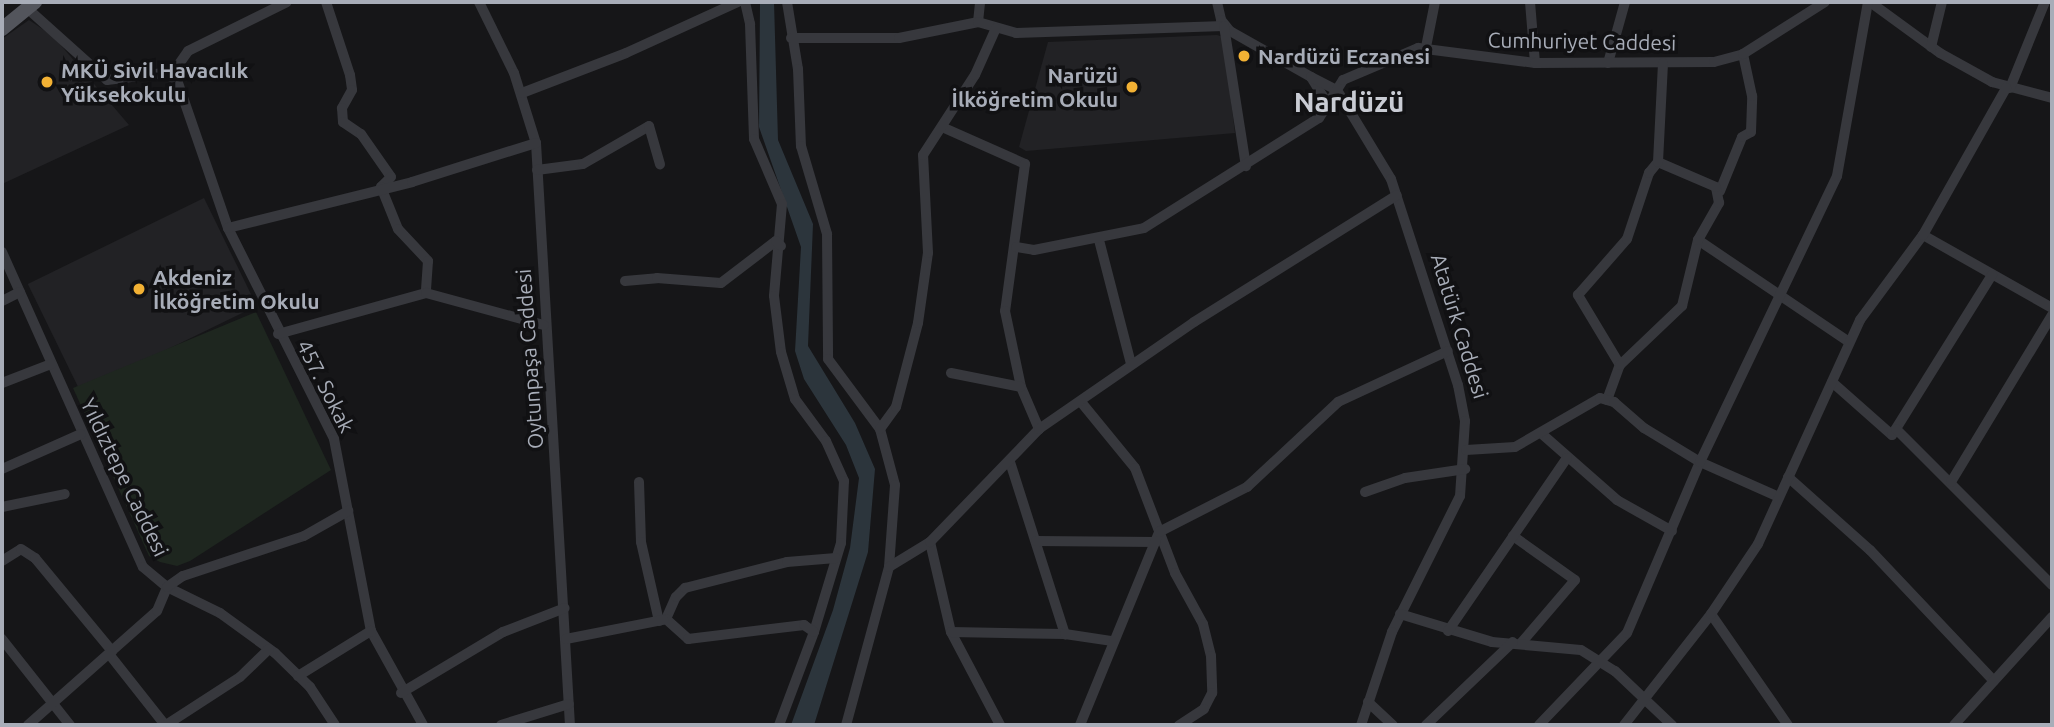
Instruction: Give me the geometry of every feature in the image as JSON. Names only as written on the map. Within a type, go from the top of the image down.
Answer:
[{"type":"main road","points":[[2,29],[32,5]]},
{"type":"street","points":[[32,5],[107,80],[172,74],[188,51],[287,2]]},
{"type":"street","points":[[326,2],[350,75],[352,89],[342,108],[344,122],[361,134],[391,177],[381,187]]},
{"type":"street","name":"Oytunpaşa Caddesi","points":[[479,2],[522,93],[536,143],[558,568],[565,608],[570,725]]},
{"type":"street","points":[[522,93],[626,53],[738,2]]},
{"type":"street","points":[[745,2],[750,24],[754,139],[782,204],[781,246],[774,296],[783,363],[795,399],[826,441],[844,481],[845,519],[836,558],[814,632],[779,725]]},
{"type":"street","points":[[787,2],[798,69],[801,146],[827,234],[828,359],[880,429],[895,485],[889,567],[846,725]]},
{"type":"street","points":[[978,22],[979,2]]},
{"type":"street","points":[[1217,2],[1224,26],[1246,166]]},
{"type":"street","points":[[1016,247],[1034,250],[1099,240],[1144,228],[1320,118],[1347,77],[1426,47],[1435,2]]},
{"type":"street","points":[[1530,2],[1535,63]]},
{"type":"street","points":[[1608,63],[1625,2]]},
{"type":"street","name":"Cumhuriyet Caddesi","points":[[1426,47],[1455,56],[1535,63],[1714,62],[1743,54],[1825,2]]},
{"type":"street","points":[[1539,725],[1627,633],[1700,462],[1837,176],[1871,2],[1931,47],[2008,88],[2052,98]]},
{"type":"street","points":[[1931,47],[1942,2]]},
{"type":"street","points":[[1624,725],[1648,698],[1711,614],[1758,544],[1849,342],[1880,288],[1923,235],[2008,88],[2045,2]]},
{"type":"street","points":[[791,38],[899,38],[978,22],[1016,33],[1224,26],[1337,90]]},
{"type":"street","points":[[880,429],[896,407],[918,323],[928,253],[923,155],[975,75],[996,28]]},
{"type":"street","points":[[1606,400],[1620,365],[1682,306],[1698,240],[1719,203],[1720,191],[1742,137],[1751,132],[1752,96],[1743,54]]},
{"type":"street","points":[[1620,365],[1578,295],[1627,239],[1649,173],[1658,162],[1663,63]]},
{"type":"street","name":"457. Sokak","points":[[172,74],[228,228],[278,334],[334,439],[371,631],[401,693],[423,725]]},
{"type":"street","points":[[1311,77],[1329,106]]},
{"type":"street","name":"Atatürk Caddesi","points":[[1337,90],[1397,195],[1464,407],[1466,450],[1465,469],[1451,519],[1400,614],[1361,725]]},
{"type":"street","points":[[537,170],[583,164],[649,126],[660,164]]},
{"type":"street","points":[[942,127],[1024,164],[1016,247],[1005,311],[1021,387],[1040,429]]},
{"type":"street","points":[[228,228],[381,187],[412,182],[536,143]]},
{"type":"street","points":[[1658,162],[1720,191]]},
{"type":"street","points":[[381,187],[398,229],[428,261],[426,293]]},
{"type":"street","points":[[889,567],[930,542],[1040,429],[1131,364],[1397,195]]},
{"type":"street","points":[[1923,235],[2052,308]]},
{"type":"street","points":[[1099,240],[1131,364]]},
{"type":"street","points":[[1698,240],[1849,342]]},
{"type":"street","points":[[625,281],[657,278],[721,283],[776,241],[781,246]]},
{"type":"street","name":"Yıldıztepe Caddesi","points":[[2,252],[80,434],[144,567],[167,587],[220,613],[269,649],[298,676],[335,725]]},
{"type":"street","points":[[1832,382],[1892,435],[1992,275]]},
{"type":"street","points":[[2,301],[20,292]]},
{"type":"street","points":[[278,334],[426,293],[544,325]]},
{"type":"street","points":[[1951,482],[2052,315]]},
{"type":"street","points":[[1036,541],[1157,537],[1247,487],[1338,402],[1448,351]]},
{"type":"street","points":[[2,383],[51,364]]},
{"type":"street","points":[[951,373],[1021,387]]},
{"type":"street","points":[[1466,450],[1491,452],[1542,434],[1595,400],[1606,400],[1700,462],[1779,497]]},
{"type":"street","points":[[1081,402],[1135,468],[1157,537],[1203,624],[1211,656],[1212,694],[1205,709],[1179,725]]},
{"type":"street","points":[[1896,429],[2052,585]]},
{"type":"street","points":[[2,469],[80,434]]},
{"type":"street","points":[[1542,434],[1618,500],[1672,531]]},
{"type":"street","points":[[1448,631],[1567,458]]},
{"type":"street","points":[[1010,462],[1065,634]]},
{"type":"street","points":[[1365,492],[1405,478],[1465,469]]},
{"type":"street","points":[[1788,477],[1870,550],[1994,681]]},
{"type":"street","points":[[639,482],[641,542],[662,620],[688,639],[804,625],[814,632]]},
{"type":"street","points":[[2,507],[65,495]]},
{"type":"street","points":[[28,725],[157,611],[167,587],[212,565],[304,536],[348,512]]},
{"type":"street","points":[[1426,725],[1518,642],[1575,580],[1513,536]]},
{"type":"street","points":[[1080,725],[1111,641],[1157,537]]},
{"type":"street","points":[[930,542],[951,632],[1000,725]]},
{"type":"street","points":[[2,561],[21,549],[35,558],[165,725],[240,677],[269,649]]},
{"type":"street","points":[[566,639],[662,620],[676,597],[685,589],[788,562],[836,558]]},
{"type":"street","points":[[401,693],[503,632],[565,608]]},
{"type":"street","points":[[1400,614],[1448,631],[1581,650],[1602,662],[1648,698],[1672,725]]},
{"type":"street","points":[[1711,614],[1788,725]]},
{"type":"street","points":[[1954,725],[2052,617]]},
{"type":"street","points":[[298,676],[371,631]]},
{"type":"street","points":[[951,632],[1065,634],[1111,641]]},
{"type":"street","points":[[2,639],[70,725]]},
{"type":"street","points":[[1368,702],[1393,725]]},
{"type":"street","points":[[501,725],[569,704]]},
{"type":"shaded area","points":[[760,2],[774,2],[778,140],[813,224],[808,346],[855,423],[875,469],[868,552],[814,725],[791,725],[833,610],[850,548],[859,478],[846,445],[804,379],[795,351],[801,247],[759,127]]},
{"type":"shaded area","name":"MKÜ Sivil Havacılık Yüksekokulu","points":[[29,20],[53,36],[129,125],[2,184],[2,39]]},
{"type":"shaded area","name":"Narüzü İlköğretim Okulu","points":[[1217,35],[1223,37],[1235,133],[1026,151],[1019,147],[1048,42]]},
{"type":"shaded area","name":"Akdeniz İlköğretim Okulu","points":[[204,198],[257,306],[80,392],[28,284]]},
{"type":"shaded area","points":[[256,312],[331,470],[190,561],[177,566],[160,562],[149,556],[73,388]]},
{"type":"place","name":"Nardüzü Eczanesi","points":[[1244,56]]},
{"type":"place","name":"MKÜ Sivil Havacılık Yüksekokulu","points":[[47,82]]},
{"type":"place","name":"Narüzü İlköğretim Okulu","points":[[1132,87]]},
{"type":"place","name":"Akdeniz İlköğretim Okulu","points":[[139,289]]},
{"type":"district","name":"Nardüzü","points":[[1349,102]]}]
